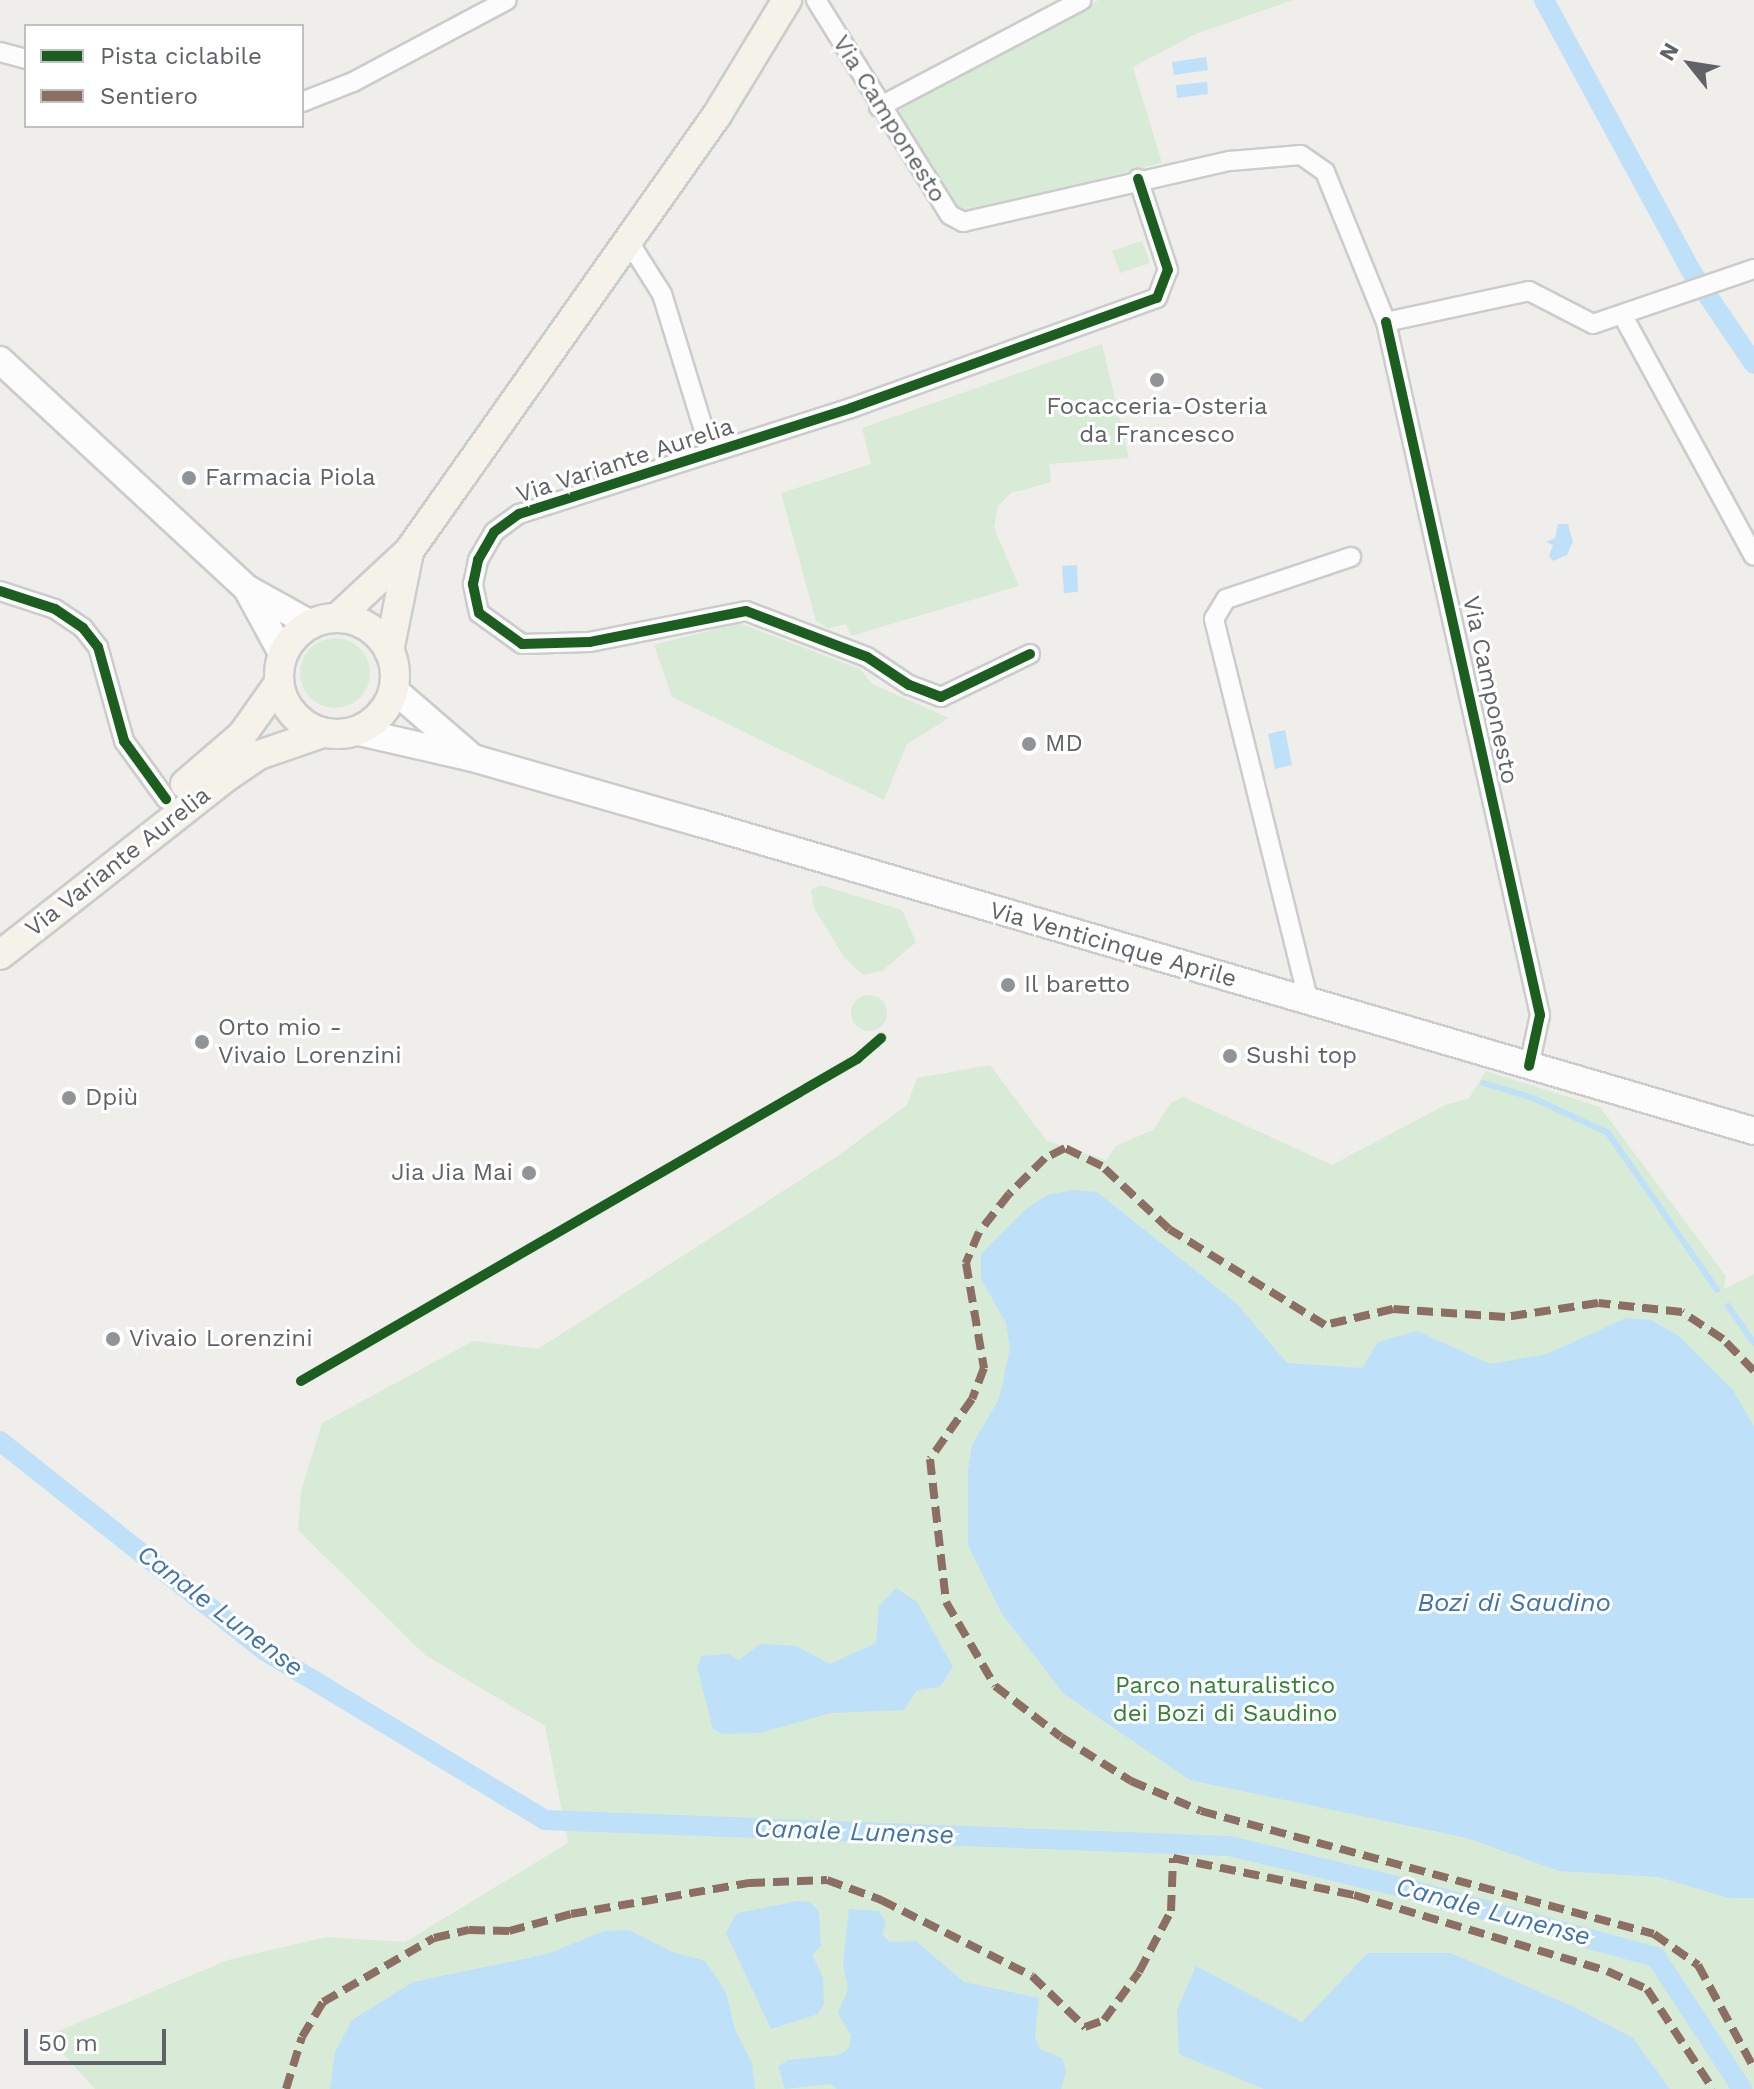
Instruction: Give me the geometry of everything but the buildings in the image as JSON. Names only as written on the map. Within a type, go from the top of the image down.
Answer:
[{"type":"main road","points":[[281,669],[324,621],[409,551],[741,81],[787,0]]},
{"type":"main road","points":[[0,360],[247,589],[324,621],[368,627],[389,651]]},
{"type":"main road","points":[[247,589],[281,669],[293,715],[323,733],[355,731],[386,707],[393,689],[389,651],[409,551]]},
{"type":"main road","name":"Via Variante Aurelia","points":[[0,932],[242,735],[281,669]]},
{"type":"main road","name":"Via Venticinque Aprile","points":[[393,689],[473,758]]},
{"type":"main road","name":"Via Venticinque Aprile","points":[[355,731],[473,758],[1754,1131]]},
{"type":"main road","name":"Via Variante Aurelia","points":[[0,955],[225,778],[259,755],[323,733]]},
{"type":"street","points":[[304,101],[353,82],[507,0]]},
{"type":"street","name":"Via Camponesto","points":[[816,0],[879,107],[950,215],[963,222],[1138,179],[1230,161],[1309,156],[1325,172],[1386,322],[1540,1015],[1529,1066]]},
{"type":"street","points":[[879,107],[1082,0]]},
{"type":"street","points":[[0,52],[24,58]]},
{"type":"street","name":"Via Variante Aurelia","points":[[1030,654],[941,697],[909,685],[867,657],[746,611],[589,642],[522,644],[479,613],[473,584],[478,560],[494,532],[519,514],[711,453],[1157,298],[1168,270],[1138,179]]},
{"type":"street","name":"Via Variante Aurelia","points":[[629,242],[662,294],[711,453]]},
{"type":"street","points":[[1386,322],[1519,291],[1540,295],[1593,324],[1754,269]]},
{"type":"street","points":[[1623,316],[1754,556]]},
{"type":"street","points":[[1309,1003],[1214,619],[1226,599],[1351,557]]},
{"type":"street","points":[[0,591],[55,609],[83,628],[98,647],[124,741],[166,799]]},
{"type":"green space","points":[[1099,0],[1293,0],[1196,34],[1133,67],[1162,163],[970,212],[960,209],[899,121],[900,108],[905,100]]},
{"type":"green space","points":[[1142,241],[1150,263],[1120,273],[1112,251]]},
{"type":"green space","points":[[1102,344],[1129,458],[1049,464],[1051,482],[1011,493],[998,506],[994,528],[1019,586],[851,636],[846,624],[828,628],[816,621],[781,493],[871,464],[862,428]]},
{"type":"green space","points":[[739,623],[860,669],[872,684],[949,718],[907,744],[884,800],[672,697],[654,645]]},
{"type":"green space","points":[[335,638],[360,648],[370,673],[360,698],[335,708],[310,698],[300,673],[310,648]]},
{"type":"green space","points":[[820,885],[902,910],[916,942],[882,971],[863,975],[844,957],[814,908],[811,890]]},
{"type":"green space","points":[[869,995],[882,1000],[887,1013],[882,1026],[869,1031],[856,1026],[851,1013],[856,1000]]},
{"type":"green space","name":"Parco naturalistico dei Bozi di Saudino","points":[[990,1065],[1047,1141],[1106,1160],[1116,1146],[1153,1130],[1171,1103],[1183,1097],[1332,1165],[1445,1105],[1469,1098],[1486,1071],[1600,1107],[1726,1276],[1724,1289],[1754,1274],[1754,2089],[95,2089],[47,2036],[228,1960],[326,1937],[405,1942],[568,1843],[545,1726],[425,1655],[298,1530],[301,1491],[322,1423],[473,1341],[538,1349],[836,1157],[907,1105],[917,1078]]},
{"type":"water","points":[[1206,57],[1208,70],[1174,75],[1172,62]]},
{"type":"water","points":[[1207,82],[1208,94],[1177,98],[1176,85]]},
{"type":"water","points":[[1558,524],[1568,524],[1573,542],[1567,555],[1553,561],[1549,556],[1553,545],[1546,542],[1555,538]]},
{"type":"water","points":[[1077,565],[1078,592],[1064,593],[1062,566]]},
{"type":"water","points":[[1285,730],[1292,765],[1275,769],[1268,734]]},
{"type":"water","name":"Bozi di Saudino","points":[[1072,1190],[1097,1192],[1236,1303],[1287,1363],[1362,1368],[1378,1342],[1417,1331],[1490,1364],[1547,1354],[1626,1318],[1651,1320],[1679,1336],[1733,1390],[1754,1427],[1754,1898],[1729,1898],[1658,1877],[1559,1871],[1467,1838],[1190,1780],[1064,1694],[1002,1614],[968,1545],[968,1470],[972,1445],[999,1399],[1010,1348],[1006,1323],[981,1279],[981,1254],[1026,1209],[1047,1195]]},
{"type":"water","points":[[896,1588],[917,1602],[953,1667],[940,1687],[917,1690],[904,1710],[830,1713],[760,1733],[723,1734],[713,1729],[697,1667],[702,1656],[728,1654],[739,1660],[760,1644],[796,1646],[830,1664],[876,1643],[879,1606]]},
{"type":"water","points":[[798,1901],[810,1902],[819,1911],[821,1946],[812,1955],[823,1977],[824,2003],[818,2014],[771,2029],[726,1933],[737,1913]]},
{"type":"water","points":[[849,1909],[879,1911],[886,1922],[882,1934],[890,1942],[916,1941],[964,1982],[1039,1998],[1035,2037],[1040,2049],[1063,2059],[1066,2071],[1061,2089],[837,2089],[830,2084],[785,2089],[778,2066],[788,2060],[839,2055],[849,2048],[851,2036],[838,2013],[848,1989],[843,1964]]},
{"type":"water","points":[[629,1930],[673,1952],[705,1961],[726,1992],[735,2029],[752,2063],[755,2089],[330,2089],[335,2052],[352,2020],[413,1982],[547,1954],[604,1931]]},
{"type":"water","points":[[1368,1953],[1451,1953],[1576,2008],[1633,2038],[1670,2089],[1264,2089],[1179,2054],[1177,2010],[1196,1966],[1302,2022]]},
{"type":"waterway","points":[[1544,0],[1691,271],[1754,364]]},
{"type":"waterway","points":[[1483,1083],[1533,1098],[1608,1133],[1717,1290]]},
{"type":"waterway","points":[[1728,1306],[1754,1343]]},
{"type":"waterway","name":"Canale Lunense","points":[[0,1441],[265,1651],[545,1820],[1229,1846],[1405,1888],[1656,1957],[1742,2089]]},
{"type":"marked path","points":[[1754,1371],[1723,1339],[1682,1312],[1598,1303],[1505,1317],[1393,1309],[1325,1325],[1169,1229],[1102,1166],[1065,1148],[1045,1158],[1009,1194],[979,1232],[966,1263],[984,1368],[972,1399],[930,1459],[946,1602],[995,1686],[1061,1737],[1131,1781],[1201,1811],[1654,1934],[1698,1965],[1754,2068]]},
{"type":"marked path","points":[[286,2089],[302,2037],[323,2002],[434,1938],[469,1930],[509,1931],[571,1914],[749,1883],[827,1880],[881,1900],[1032,1976],[1085,2027],[1104,2020],[1139,1972],[1171,1911],[1173,1858],[1354,1895],[1607,1971],[1647,1989],[1713,2089]]},
{"type":"cycle path","points":[[1030,654],[941,697],[909,685],[867,657],[746,611],[589,642],[522,644],[479,613],[473,584],[478,560],[494,532],[519,514],[851,408],[1157,298],[1168,270],[1138,179]]},
{"type":"cycle path","points":[[1386,322],[1540,1015],[1529,1066]]},
{"type":"cycle path","points":[[0,591],[55,609],[83,628],[98,647],[124,741],[166,799]]},
{"type":"cycle path","points":[[301,1381],[857,1059],[881,1038]]},
{"type":"place","name":"Focacceria-Osteria da Francesco","points":[[1157,380]]},
{"type":"place","name":"Farmacia Piola","points":[[189,478]]},
{"type":"place","name":"MD","points":[[1029,744]]},
{"type":"place","name":"Il baretto","points":[[1008,985]]},
{"type":"place","name":"Orto mio - Vivaio Lorenzini","points":[[202,1042]]},
{"type":"place","name":"Sushi top","points":[[1230,1056]]},
{"type":"place","name":"Dpiù","points":[[69,1098]]},
{"type":"place","name":"Jia Jia Mai","points":[[529,1173]]},
{"type":"place","name":"Vivaio Lorenzini","points":[[113,1339]]}]
